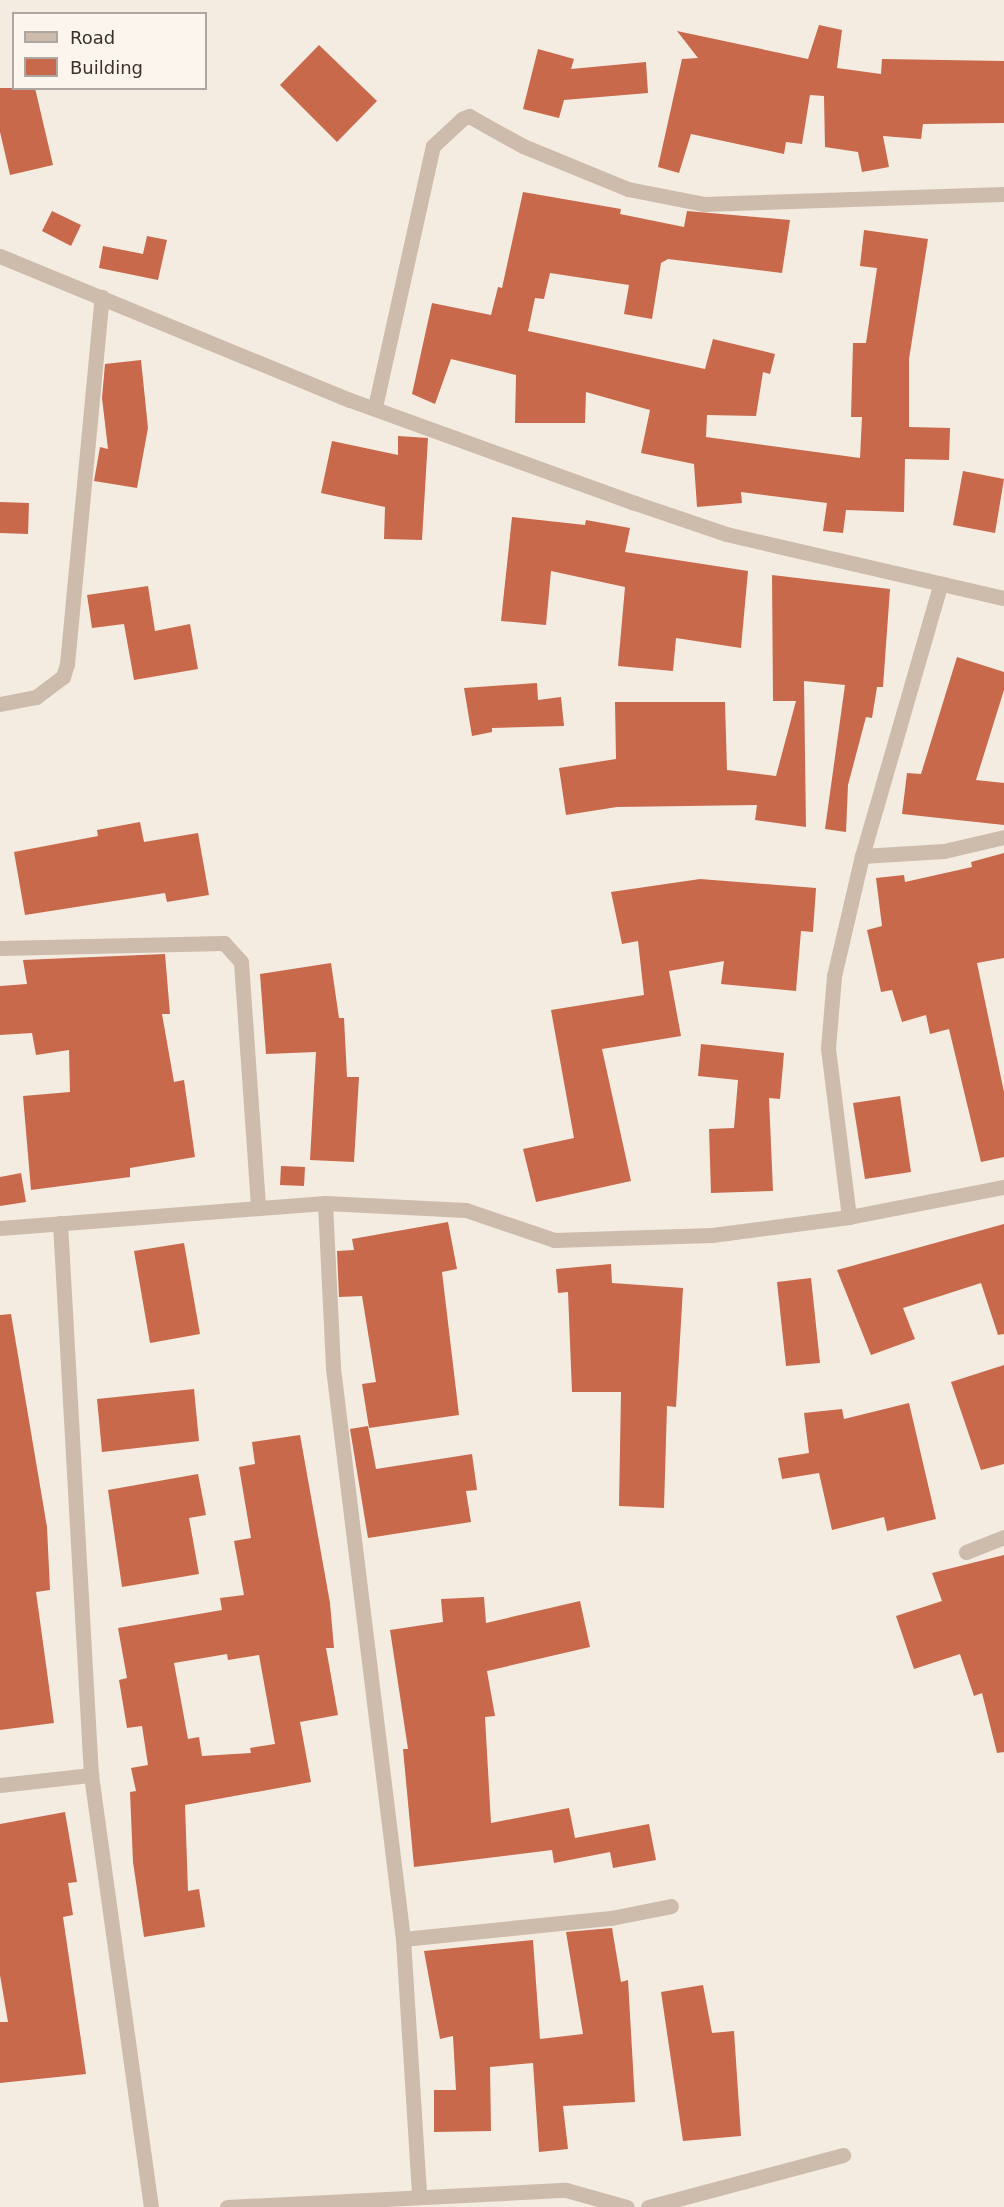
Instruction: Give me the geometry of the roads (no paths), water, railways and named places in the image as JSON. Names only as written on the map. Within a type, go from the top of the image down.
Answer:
[{"type":"street","points":[[375,407],[433,146],[462,118],[469,116],[523,146],[628,189],[704,204],[1004,194]]},
{"type":"street","points":[[0,256],[375,407],[726,534],[940,586],[1004,598]]},
{"type":"street","points":[[0,704],[36,698],[63,677],[67,664],[102,297]]},
{"type":"street","points":[[849,1217],[828,1048],[834,976],[862,856],[940,586]]},
{"type":"street","points":[[862,856],[944,851],[1004,837]]},
{"type":"street","points":[[0,948],[224,943],[242,962],[258,1204]]},
{"type":"street","points":[[0,1228],[258,1204],[326,1203],[466,1210],[513,1224],[554,1240],[712,1235],[849,1217],[1004,1187]]},
{"type":"street","points":[[326,1203],[333,1368],[403,1939],[419,2195]]},
{"type":"street","points":[[60,1223],[91,1775],[151,2207]]},
{"type":"street","points":[[966,1552],[1004,1537]]},
{"type":"street","points":[[0,1785],[91,1775]]},
{"type":"street","points":[[403,1939],[611,1918],[671,1906]]},
{"type":"street","points":[[648,2207],[843,2155]]},
{"type":"street","points":[[227,2207],[419,2195],[451,2202],[566,2190],[627,2207]]}]
